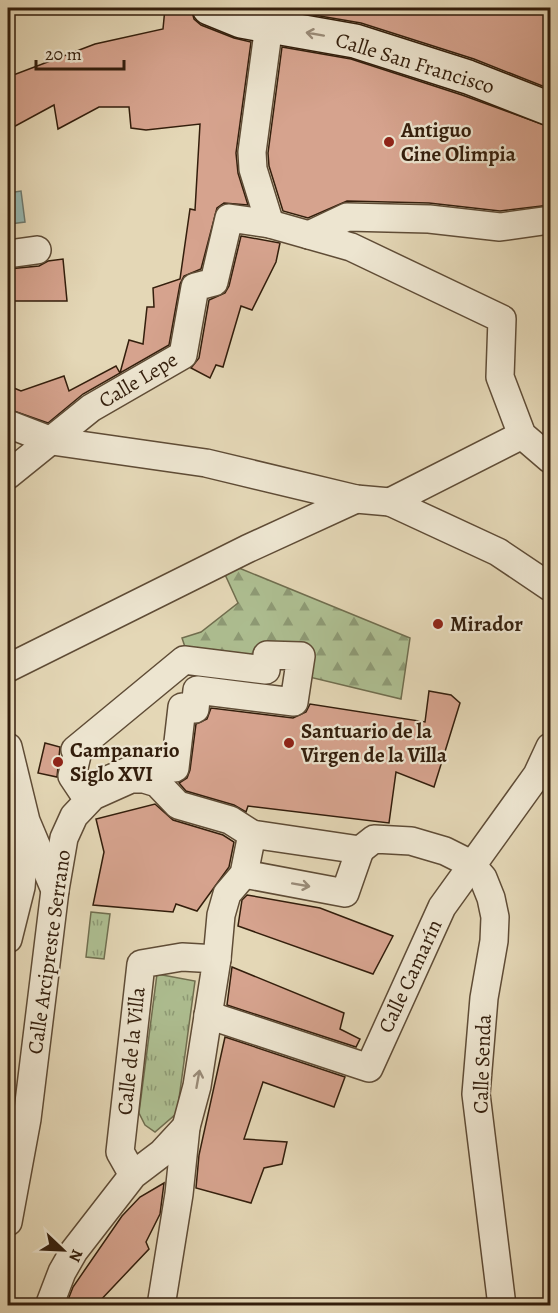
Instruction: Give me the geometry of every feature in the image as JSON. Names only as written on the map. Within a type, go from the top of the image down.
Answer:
[{"type":"street","name":"Calle San Francisco","points":[[208,8],[255,23],[355,41],[468,77],[550,109]]},
{"type":"street","points":[[255,23],[253,169],[270,224],[351,247],[502,319],[500,377],[522,435],[550,459]]},
{"type":"street","points":[[309,236],[347,217],[429,219],[500,227],[550,220]]},
{"type":"street","name":"Calle Lepe","points":[[8,475],[91,408],[183,355],[195,287],[214,282],[229,218],[270,224]]},
{"type":"street","points":[[8,254],[37,250]]},
{"type":"street","points":[[8,424],[52,441],[206,463],[356,499],[390,502],[498,552],[550,587]]},
{"type":"street","points":[[390,502],[522,435]]},
{"type":"street","points":[[8,669],[247,549],[356,499]]},
{"type":"street","points":[[267,655],[301,656],[294,702],[197,690],[195,709],[182,708],[175,768],[149,762],[82,791],[72,776],[78,751],[75,750],[184,660],[266,670],[267,655]]},
{"type":"street","points":[[8,747],[26,821],[55,890]]},
{"type":"street","name":"Calle Camarín","points":[[208,1015],[369,1068],[442,907],[537,775],[550,747]]},
{"type":"street","name":"Calle Arcipreste Serrano","points":[[8,1222],[27,1119],[55,890],[64,838],[74,816],[93,796],[131,779],[144,779],[157,783],[178,805],[230,820],[252,834]]},
{"type":"street","points":[[8,939],[21,886],[26,821]]},
{"type":"street","points":[[161,1305],[179,1194],[186,1127],[197,1086],[217,959],[221,915],[227,894],[244,874],[252,834],[360,850]]},
{"type":"street","points":[[244,874],[345,893],[360,850],[374,839],[411,841],[445,851],[471,864]]},
{"type":"street","name":"Calle Senda","points":[[471,864],[483,878],[495,917],[484,998],[476,1094],[502,1305]]},
{"type":"street","name":"Calle de la Villa","points":[[133,1175],[120,1152],[141,964],[182,957],[217,959]]},
{"type":"street","points":[[49,1305],[74,1251],[133,1175],[162,1153],[186,1127]]},
{"type":"green space","points":[[239,568],[410,638],[401,699],[305,676],[308,649],[258,662],[187,653],[182,638],[201,632],[238,603],[223,570]]},
{"type":"green space","points":[[91,912],[110,914],[104,959],[86,957]]},
{"type":"green space","points":[[157,974],[195,981],[177,1113],[155,1132],[145,1125],[139,1113]]},
{"type":"water","points":[[21,191],[25,222],[10,224],[8,193]]},
{"type":"building","points":[[165,8],[191,8],[194,19],[201,25],[251,42],[236,153],[238,173],[248,205],[224,203],[217,208],[201,269],[184,276],[180,284],[169,345],[120,373],[129,340],[143,344],[147,307],[154,307],[153,288],[180,279],[190,209],[195,210],[200,124],[146,130],[131,128],[129,107],[99,107],[58,129],[54,105],[8,130],[8,77],[95,44],[163,29]]},
{"type":"building","points":[[273,8],[550,8],[550,89],[474,59],[361,23]]},
{"type":"building","points":[[282,47],[351,59],[462,95],[550,127],[550,205],[500,211],[429,203],[347,201],[308,218],[283,211],[269,166],[268,153]]},
{"type":"building","points":[[241,236],[280,243],[276,262],[252,310],[241,306],[223,367],[216,365],[210,378],[191,368],[199,358],[209,300],[225,293],[229,286]]},
{"type":"building","points":[[63,259],[67,301],[8,301],[8,269],[39,266],[48,261]]},
{"type":"building","points":[[116,366],[120,373],[83,394],[48,423],[8,409],[8,400],[14,388],[21,391],[64,376],[69,391]]},
{"type":"building","name":"Santuario de la Virgen de la Villa","points":[[429,691],[451,695],[460,703],[434,787],[396,772],[389,823],[248,806],[246,812],[234,805],[186,791],[179,783],[187,778],[190,770],[196,724],[207,719],[211,708],[293,718],[306,712],[310,704],[425,722]]},
{"type":"building","points":[[45,743],[60,747],[57,777],[38,773]]},
{"type":"building","points":[[155,804],[173,820],[223,835],[234,842],[229,867],[197,911],[176,904],[173,912],[93,905],[104,852],[96,819]]},
{"type":"building","points":[[247,895],[320,908],[393,936],[373,974],[238,926],[242,900]]},
{"type":"building","points":[[232,967],[344,1013],[340,1029],[360,1039],[356,1047],[227,1005]]},
{"type":"building","points":[[225,1037],[345,1077],[334,1107],[263,1082],[244,1139],[287,1142],[282,1164],[264,1168],[251,1203],[196,1188],[199,1155]]},
{"type":"building","points":[[164,1183],[160,1214],[146,1242],[149,1249],[96,1305],[66,1305],[73,1287],[122,1216],[140,1197]]},
{"type":"place","name":"Antiguo Cine Olimpia","points":[[389,142]]},
{"type":"place","name":"Mirador","points":[[438,624]]},
{"type":"place","name":"Santuario de la Virgen de la Villa","points":[[289,743]]},
{"type":"place","name":"Campanario Siglo XVI","points":[[58,762]]}]
